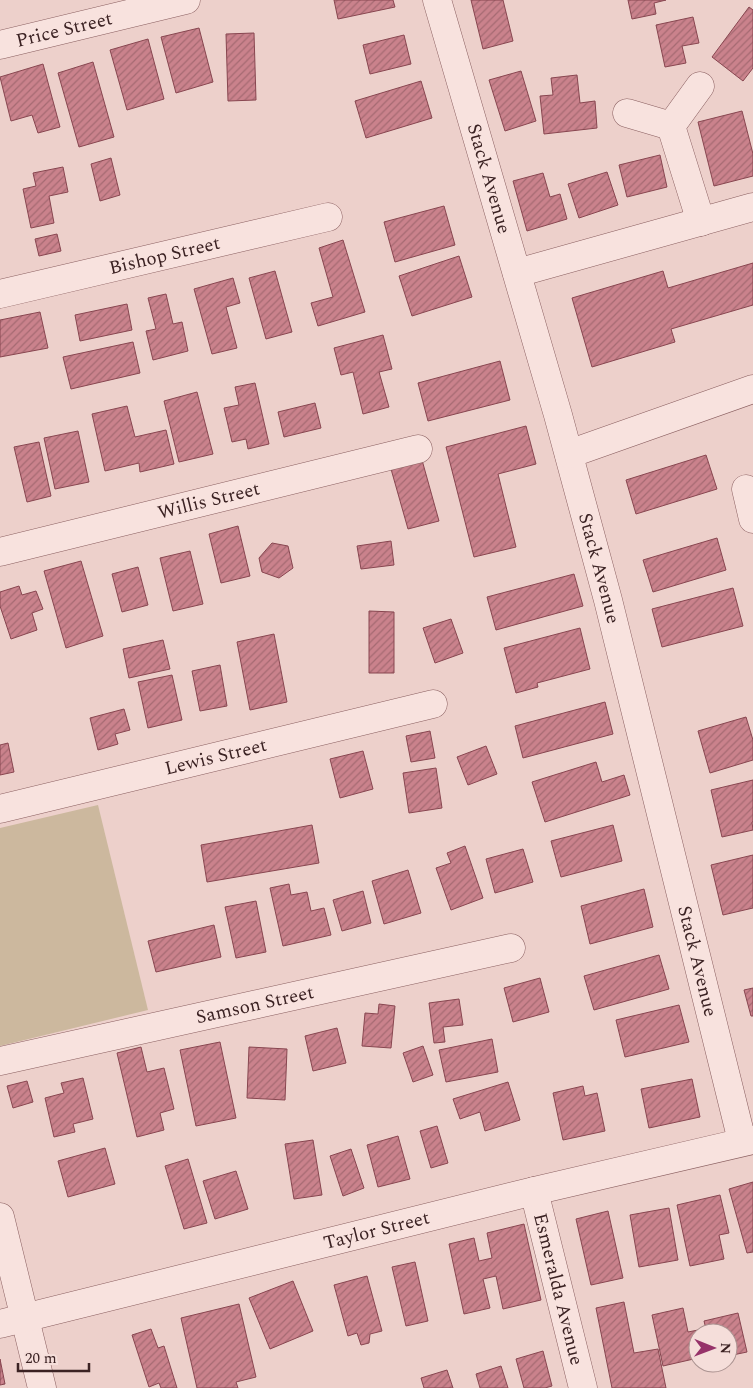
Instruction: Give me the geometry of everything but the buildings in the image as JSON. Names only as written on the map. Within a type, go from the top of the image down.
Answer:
[{"type":"street","name":"Price Street","points":[[0,45],[186,0]]},
{"type":"street","name":"Stack Avenue","points":[[437,0],[569,454],[748,1140]]},
{"type":"street","points":[[671,126],[700,86]]},
{"type":"street","points":[[627,112],[671,126]]},
{"type":"street","points":[[671,126],[701,222]]},
{"type":"street","points":[[517,273],[753,207]]},
{"type":"street","name":"Bishop Street","points":[[0,294],[328,217]]},
{"type":"street","points":[[569,454],[753,389]]},
{"type":"street","name":"Willis Street","points":[[0,552],[418,449]]},
{"type":"street","points":[[746,489],[753,519]]},
{"type":"street","name":"Lewis Street","points":[[0,809],[433,704]]},
{"type":"street","name":"Samson Street","points":[[0,1061],[511,948]]},
{"type":"street","name":"Taylor Street","points":[[13,1321],[534,1191],[748,1140]]},
{"type":"street","name":"Esmeralda Avenue","points":[[534,1191],[583,1388]]},
{"type":"street","points":[[0,1216],[13,1321],[42,1388]]},
{"type":"shaded area","points":[[98,805],[148,1010],[0,1046],[0,828]]}]
